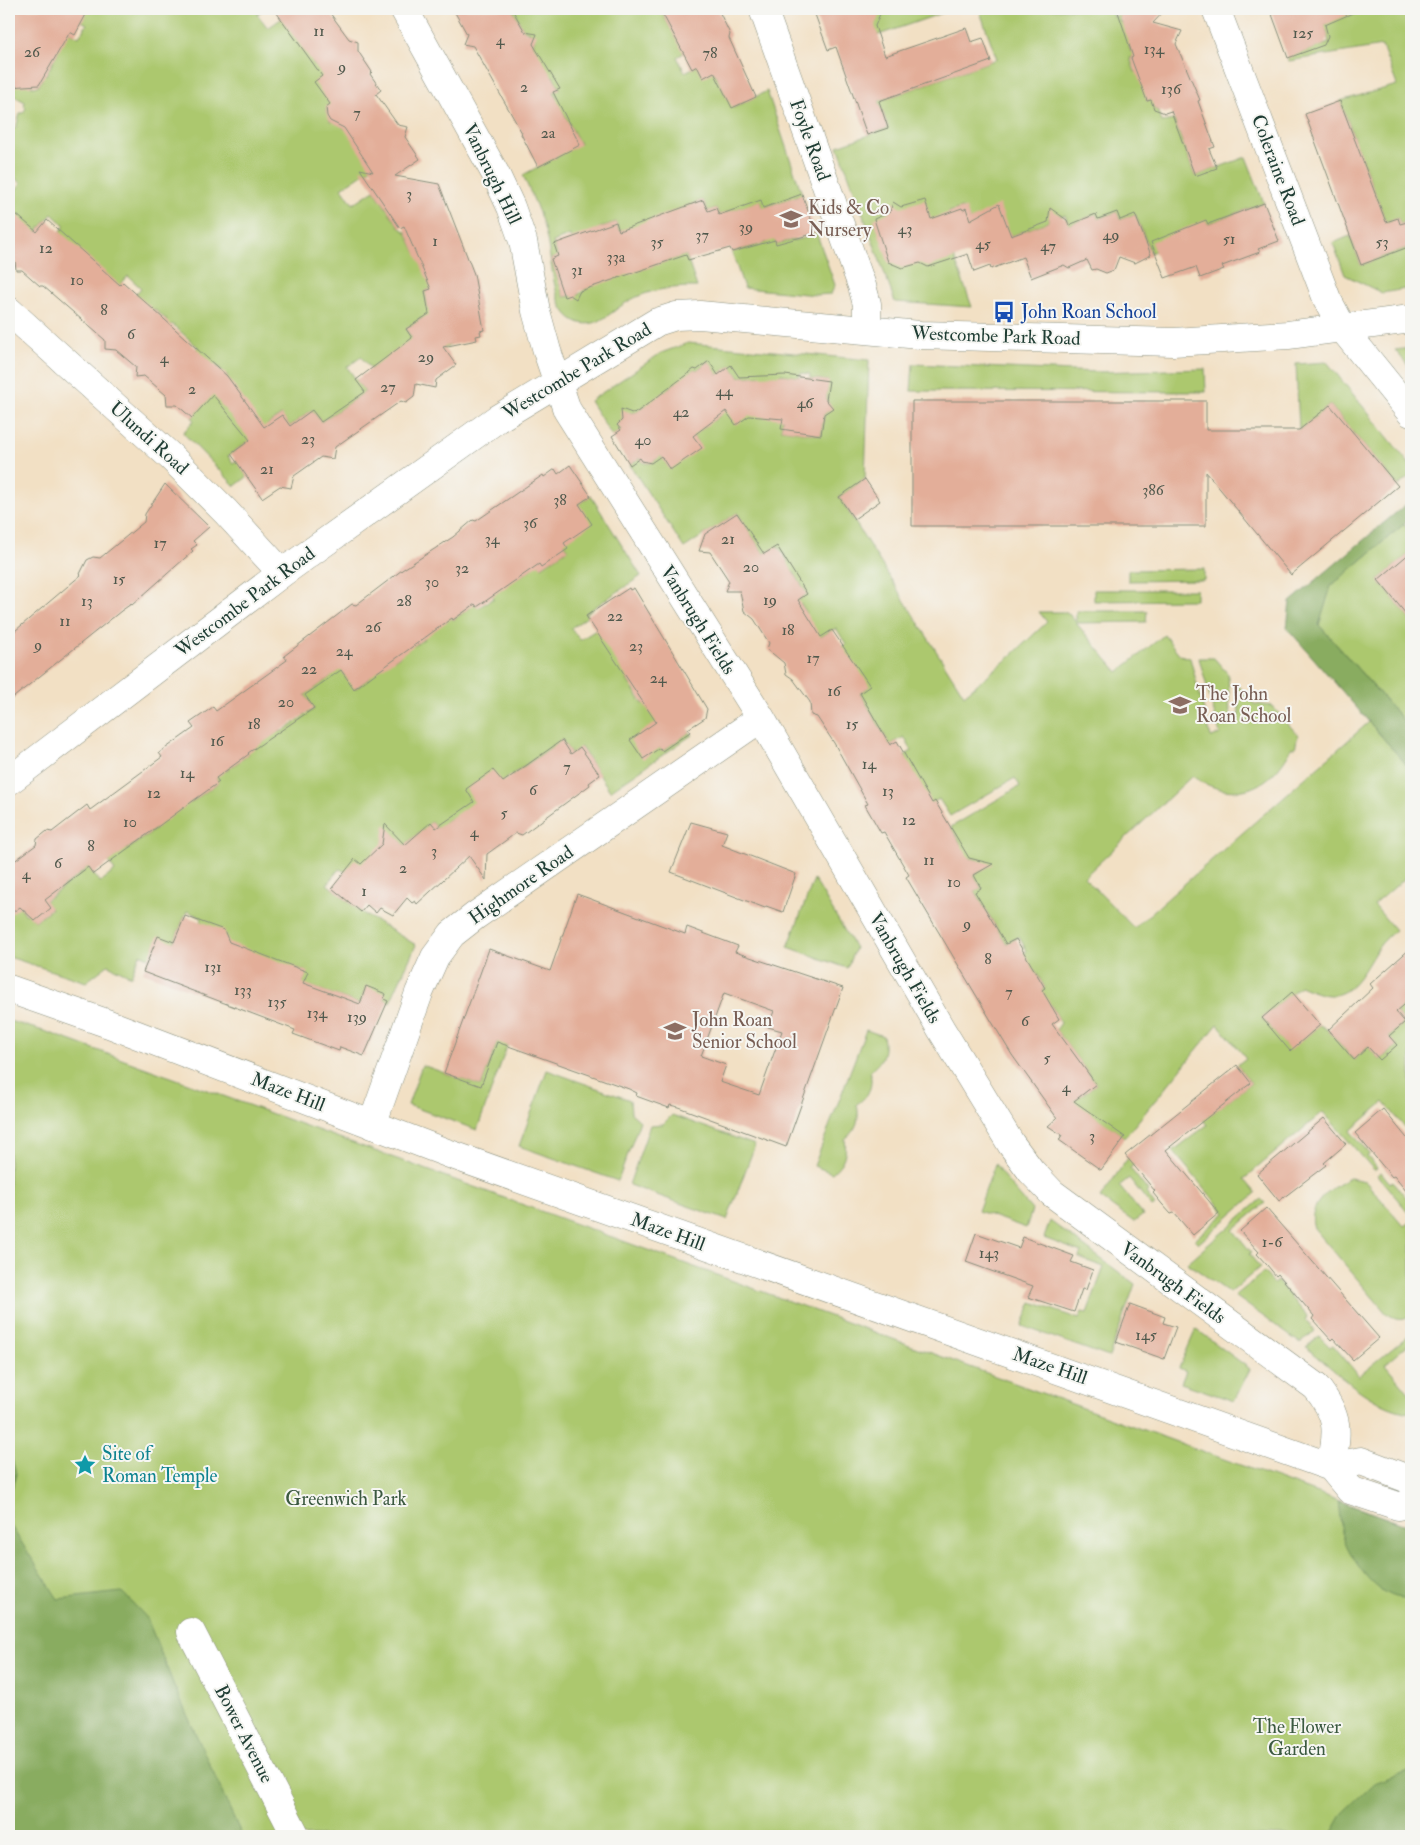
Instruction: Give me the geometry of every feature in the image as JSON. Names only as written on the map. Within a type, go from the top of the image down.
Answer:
[{"type":"street","name":"Vanbrugh Hill","points":[[404,9],[512,207],[523,241],[536,311],[557,381]]},
{"type":"street","name":"Foyle Road","points":[[763,9],[862,286],[867,304],[868,330]]},
{"type":"street","name":"Coleraine Road","points":[[1216,9],[1327,299],[1342,329],[1411,413]]},
{"type":"street","name":"Ulundi Road","points":[[9,311],[189,474],[282,573]]},
{"type":"street","name":"Westcombe Park Road","points":[[9,781],[282,573],[497,419],[657,322],[676,316],[700,314],[920,335],[1173,342],[1288,335],[1411,319]]},
{"type":"street","name":"Vanbrugh Fields","points":[[557,381],[567,410],[761,718],[941,1029],[1011,1144],[1031,1171],[1052,1193],[1316,1387],[1329,1403],[1336,1421],[1337,1439],[1331,1467]]},
{"type":"street","name":"Highmore Road","points":[[372,1125],[419,993],[435,957],[452,934],[475,916],[761,718]]},
{"type":"street","name":"Maze Hill","points":[[9,989],[109,1024],[372,1125],[1331,1467]]},
{"type":"street","points":[[1411,1482],[1408,1479],[1361,1461],[1331,1467],[1350,1490],[1398,1506],[1411,1504]]},
{"type":"street","name":"Bower Avenue","points":[[191,1632],[296,1836]]},
{"type":"green space","points":[[59,9],[265,9],[257,14],[268,28],[288,14],[323,54],[312,62],[341,97],[326,108],[330,121],[337,123],[349,133],[374,166],[342,188],[353,204],[374,190],[400,228],[406,232],[436,288],[425,291],[428,307],[458,339],[445,349],[422,318],[406,329],[413,340],[371,369],[361,357],[347,367],[365,392],[321,422],[312,410],[290,426],[281,415],[267,425],[275,436],[247,442],[228,456],[233,463],[237,460],[247,477],[235,486],[183,433],[194,420],[192,418],[228,376],[215,364],[206,374],[189,358],[198,347],[172,324],[163,334],[158,330],[167,320],[154,309],[145,318],[128,303],[141,288],[128,276],[112,294],[56,236],[65,226],[52,214],[27,243],[23,240],[9,257],[9,198],[12,199],[21,183],[9,173],[9,128],[16,128],[20,113],[23,113],[26,108],[25,102],[9,93],[10,74],[34,87],[39,85],[42,80],[41,73],[9,55],[46,75],[58,53],[54,50],[65,30],[79,37],[87,24]]},
{"type":"green space","points":[[512,9],[660,9],[671,29],[689,50],[677,57],[685,72],[697,66],[714,72],[733,108],[767,91],[802,194],[763,208],[761,201],[719,215],[716,208],[708,211],[703,200],[687,206],[691,217],[619,231],[616,222],[601,227],[575,249],[570,235],[553,242],[558,256],[551,259],[564,297],[578,295],[590,286],[686,255],[697,287],[670,288],[644,294],[627,302],[594,323],[585,324],[572,319],[561,305],[544,227],[523,175],[580,144],[563,112],[553,101],[557,99],[554,92],[560,89],[553,76],[547,78],[533,44],[535,39],[531,33],[524,30]]},
{"type":"green space","points":[[881,9],[954,9],[864,40],[872,17]]},
{"type":"green space","points":[[979,9],[1110,9],[1113,17],[1120,14],[1119,20],[1124,26],[1131,44],[1129,47],[1131,52],[1135,52],[1136,56],[1130,58],[1135,72],[1143,69],[1147,101],[1153,99],[1154,109],[1157,110],[1162,122],[1174,120],[1195,176],[1246,157],[1264,203],[1208,224],[1206,221],[1151,253],[1135,214],[1120,220],[1117,212],[1098,219],[1096,214],[1069,225],[1065,215],[1058,214],[1049,217],[1048,222],[1011,236],[996,207],[971,223],[965,209],[961,208],[949,212],[947,237],[972,307],[895,302],[838,146],[888,128],[879,101],[997,59]]},
{"type":"green space","points":[[1301,9],[1411,9],[1411,227],[1409,221],[1400,224],[1398,218],[1386,222],[1340,101],[1397,85],[1382,46],[1289,61],[1287,58],[1329,43],[1327,31],[1322,26],[1328,24],[1305,18]]},
{"type":"green space","points":[[816,232],[835,285],[831,294],[816,295],[744,288],[732,252],[761,245],[774,238],[776,244],[809,237]]},
{"type":"green space","points":[[1350,236],[1361,265],[1406,248],[1411,259],[1411,288],[1382,293],[1345,275],[1333,243]]},
{"type":"green space","points":[[688,343],[869,360],[865,479],[839,497],[964,695],[1011,656],[1047,622],[1039,612],[1067,612],[1076,622],[1076,611],[1147,611],[1146,622],[1076,623],[1118,672],[1164,635],[1180,655],[1190,658],[1211,737],[1220,734],[1199,658],[1214,658],[1228,674],[1230,716],[1239,715],[1238,685],[1254,704],[1272,706],[1298,735],[1295,748],[1292,747],[1273,774],[1262,783],[1249,789],[1236,791],[1222,789],[1207,785],[1192,776],[1084,877],[1134,928],[1369,722],[1411,770],[1411,873],[1374,905],[1395,930],[1381,944],[1356,982],[1342,993],[1325,995],[1300,986],[1262,1018],[1290,1050],[1320,1025],[1328,1030],[1354,1060],[1368,1047],[1380,1060],[1397,1046],[1389,1036],[1405,1022],[1396,1012],[1411,999],[1411,1135],[1384,1102],[1350,1131],[1370,1154],[1367,1156],[1377,1168],[1374,1170],[1323,1112],[1244,1179],[1256,1193],[1199,1243],[1195,1239],[1225,1213],[1173,1151],[1207,1125],[1203,1120],[1251,1083],[1237,1065],[1246,1058],[1218,1024],[1125,1137],[1073,1102],[1096,1084],[1056,1030],[1061,1023],[1051,1005],[1031,996],[1045,988],[1036,972],[1021,955],[1027,951],[1019,937],[1006,944],[975,892],[981,888],[974,875],[984,869],[978,860],[970,858],[958,865],[949,851],[961,844],[951,827],[1020,786],[1015,778],[950,816],[939,799],[925,807],[905,755],[912,751],[904,737],[890,745],[860,693],[870,686],[833,653],[846,644],[836,628],[819,638],[804,615],[807,613],[801,604],[798,606],[796,602],[807,594],[793,571],[774,569],[788,561],[778,546],[764,554],[737,513],[684,548],[630,465],[640,458],[644,463],[651,463],[658,458],[659,453],[670,469],[646,405],[637,412],[630,413],[617,425],[621,430],[612,436],[590,401],[661,353]],"holes":[[[708,361],[718,375],[731,365],[739,377],[758,376],[779,379],[781,374],[799,377],[800,373],[810,374],[810,378],[828,381],[826,400],[829,403],[828,411],[824,414],[821,435],[781,429],[785,404],[744,412],[725,409],[713,421],[707,421],[707,425],[699,431],[691,433],[701,448],[653,401],[675,383],[678,384],[694,369],[697,370]]]},
{"type":"green space","points":[[1411,348],[1411,369],[1395,350]]},
{"type":"green space","points":[[1327,362],[1411,466],[1411,475],[1398,486],[1330,405],[1299,430],[1296,364]]},
{"type":"green space","points":[[913,364],[1097,372],[1205,369],[1206,392],[911,391]]},
{"type":"green space","points":[[591,496],[641,576],[586,613],[587,617],[571,628],[580,640],[596,630],[639,671],[627,680],[643,704],[653,699],[668,722],[650,734],[662,751],[690,732],[692,735],[610,791],[581,747],[571,754],[562,740],[501,782],[476,804],[446,821],[439,831],[431,822],[405,845],[394,834],[392,835],[404,895],[339,869],[327,884],[361,912],[416,945],[390,1002],[366,987],[360,1004],[310,986],[300,990],[307,972],[297,968],[182,966],[202,918],[187,911],[174,942],[149,958],[140,954],[131,976],[108,965],[86,982],[9,957],[9,915],[18,904],[26,915],[28,913],[35,921],[51,909],[45,901],[84,871],[87,866],[100,882],[115,871],[101,852],[128,849],[157,828],[149,817],[181,794],[189,804],[219,782],[214,775],[226,771],[249,754],[240,741],[283,731],[314,709],[305,695],[332,676],[318,656],[327,650],[355,689],[370,678],[352,653],[380,641],[394,660],[400,656],[394,646],[408,636],[414,646],[424,639],[414,623],[442,603],[453,620],[470,608],[459,591],[463,587],[478,608],[494,598],[474,568],[498,551],[517,579],[533,568],[520,549],[526,545],[542,567],[568,549],[561,539],[579,504]]},
{"type":"green space","points":[[1411,500],[1411,518],[1331,586],[1319,625],[1411,729],[1411,770],[1287,628],[1290,602]]},
{"type":"green space","points":[[1404,524],[1411,533],[1411,552],[1378,580],[1411,620],[1411,717],[1405,722],[1319,625],[1331,586]]},
{"type":"green space","points":[[1204,569],[1204,580],[1128,581],[1128,570]]},
{"type":"green space","points":[[1094,590],[1196,590],[1196,600],[1094,601]]},
{"type":"green space","points":[[814,879],[855,948],[847,968],[788,947]]},
{"type":"green space","points":[[505,1020],[515,1024],[477,1130],[408,1105],[422,1065],[481,1086]]},
{"type":"green space","name":"Greenwich Park","points":[[9,1021],[47,1032],[1411,1527],[1411,1836],[9,1836]]},
{"type":"green space","points":[[866,1030],[883,1036],[884,1051],[881,1060],[870,1071],[870,1090],[857,1104],[857,1124],[845,1139],[846,1149],[842,1162],[832,1173],[814,1166]]},
{"type":"green space","points":[[547,1070],[630,1100],[631,1113],[640,1121],[618,1181],[519,1146]]},
{"type":"green space","points":[[672,1115],[755,1145],[727,1220],[629,1185],[650,1125],[663,1124]]},
{"type":"green space","points":[[1157,1128],[1166,1139],[1130,1168],[1148,1191],[1146,1193],[1155,1205],[1152,1207],[1129,1178],[1119,1186],[1143,1215],[1134,1222],[1100,1198],[1128,1158]]},
{"type":"green space","points":[[995,1164],[1032,1210],[1026,1228],[978,1211]]},
{"type":"green space","points":[[1381,1172],[1390,1183],[1392,1181],[1411,1203],[1409,1213],[1377,1175]]},
{"type":"green space","points":[[1350,1178],[1365,1181],[1404,1226],[1411,1221],[1411,1315],[1408,1317],[1392,1317],[1386,1313],[1314,1228],[1312,1220],[1317,1204],[1335,1186]]},
{"type":"green space","points":[[1261,1199],[1265,1203],[1233,1230],[1251,1252],[1249,1254],[1260,1267],[1230,1293],[1187,1263]]},
{"type":"green space","points":[[1050,1221],[1135,1284],[1109,1357],[1022,1326],[1032,1302],[1079,1319],[1082,1312],[1087,1313],[1104,1267],[1079,1258],[1081,1252],[1044,1238]]},
{"type":"green space","points":[[1264,1272],[1274,1284],[1277,1281],[1308,1317],[1305,1319],[1315,1331],[1300,1343],[1235,1296]]},
{"type":"green space","points":[[1196,1329],[1250,1369],[1234,1401],[1181,1383],[1186,1371],[1179,1368]]},
{"type":"green space","points":[[1410,1334],[1411,1342],[1385,1364],[1411,1395],[1411,1413],[1396,1410],[1368,1396],[1306,1347],[1319,1336],[1330,1347],[1333,1345],[1359,1376]]},
{"type":"green space","points":[[9,1447],[16,1474],[9,1500]]},
{"type":"green space","points":[[1338,1501],[1411,1527],[1411,1597],[1400,1598],[1380,1590],[1363,1573],[1350,1553],[1344,1539]]},
{"type":"green space","points":[[9,1523],[58,1599],[122,1592],[147,1618],[175,1688],[242,1836],[9,1836]]},
{"type":"green space","points":[[1411,1770],[1411,1836],[1330,1836],[1343,1813],[1376,1782]]},
{"type":"building","points":[[9,9],[89,9],[75,35],[70,32],[39,85],[9,87]]},
{"type":"building","points":[[274,9],[327,9],[349,39],[358,42],[358,51],[381,90],[376,94],[398,125],[408,127],[405,137],[420,159],[395,176],[439,184],[474,274],[484,330],[480,331],[481,335],[476,336],[477,340],[443,347],[456,365],[436,380],[435,388],[416,384],[414,397],[406,403],[401,401],[335,447],[333,459],[321,457],[294,476],[291,488],[280,486],[262,498],[231,454],[250,440],[213,395],[192,418],[177,405],[167,405],[166,395],[144,376],[135,377],[136,367],[116,350],[105,349],[105,340],[43,286],[40,286],[22,270],[16,270],[15,261],[9,256],[9,208],[37,232],[47,220],[120,285],[123,282],[227,376],[264,427],[282,415],[290,426],[312,410],[321,422],[365,392],[356,380],[412,338],[406,329],[429,314],[425,291],[431,289],[404,226],[400,228],[360,169],[373,172],[344,128],[330,121],[327,116],[326,107],[330,104],[314,82],[322,76]]},
{"type":"building","points":[[453,9],[512,9],[525,32],[537,34],[533,44],[560,89],[553,92],[580,145],[538,167],[522,133],[473,46],[463,44],[467,34]]},
{"type":"building","points":[[660,9],[718,9],[756,97],[732,108],[714,72],[703,78],[697,66],[692,69]]},
{"type":"building","points":[[813,9],[882,9],[875,26],[885,56],[966,28],[971,42],[983,38],[991,61],[879,101],[888,128],[867,135],[836,47],[828,50]]},
{"type":"building","points":[[1117,9],[1166,9],[1153,23],[1182,31],[1176,44],[1200,100],[1198,101],[1215,147],[1209,149],[1217,168],[1195,176],[1171,111],[1165,113],[1154,109],[1151,100],[1147,101],[1131,58],[1133,57]]},
{"type":"building","points":[[1270,9],[1362,9],[1325,25],[1328,36],[1324,45],[1288,58]]},
{"type":"building","points":[[1340,101],[1386,222],[1398,218],[1400,224],[1411,221],[1411,246],[1361,265],[1305,114]]},
{"type":"building","points":[[802,194],[816,233],[776,244],[775,240],[732,252],[730,248],[688,260],[686,255],[580,291],[576,299],[570,295],[564,297],[551,259],[558,256],[554,244],[616,222],[619,231],[703,200],[708,211],[716,208],[719,215],[761,200],[763,208]]},
{"type":"building","points":[[925,200],[931,219],[966,208],[970,220],[999,204],[1011,236],[1048,222],[1050,208],[1067,220],[1069,225],[1096,214],[1098,219],[1117,212],[1120,220],[1135,214],[1151,255],[1135,263],[1119,257],[1114,270],[1106,273],[1096,269],[1092,270],[1087,260],[1069,268],[1064,265],[1031,278],[1023,257],[991,269],[990,266],[974,272],[968,254],[928,267],[920,263],[902,268],[888,262],[874,219],[890,212],[893,202],[901,207]]},
{"type":"building","points":[[1264,203],[1279,241],[1258,249],[1260,252],[1222,266],[1224,269],[1200,278],[1196,267],[1165,278],[1151,242],[1206,220],[1208,224]]},
{"type":"building","points":[[709,361],[718,375],[731,365],[739,377],[785,375],[829,381],[826,400],[833,408],[824,414],[821,435],[781,429],[783,419],[749,416],[736,425],[726,411],[693,436],[702,448],[670,470],[661,456],[651,463],[642,461],[640,458],[630,465],[612,436],[621,430],[617,425],[622,420],[621,409],[632,413],[637,412],[694,369],[697,370]]},
{"type":"building","points":[[912,401],[1206,401],[1206,430],[1299,430],[1330,405],[1398,486],[1291,575],[1206,472],[1206,526],[912,526]]},
{"type":"building","points":[[570,465],[591,496],[579,504],[592,524],[564,543],[568,549],[541,567],[539,564],[477,607],[475,604],[453,620],[452,618],[354,689],[341,670],[305,695],[314,708],[248,753],[216,778],[219,782],[93,874],[88,867],[45,900],[51,908],[35,921],[20,907],[9,915],[9,865],[36,845],[37,839],[47,831],[52,832],[87,805],[90,810],[162,757],[159,753],[194,728],[190,723],[213,707],[216,711],[287,660],[284,656],[352,604],[356,605],[402,570],[453,537],[473,520],[476,521],[543,475],[544,477],[555,469],[558,474]]},
{"type":"building","points":[[865,479],[880,501],[854,519],[839,497]]},
{"type":"building","points":[[165,484],[209,527],[193,541],[197,545],[191,549],[193,551],[132,605],[121,611],[9,701],[9,636],[81,575],[87,560],[93,557],[100,558],[144,522],[145,514]]},
{"type":"building","points":[[737,513],[764,554],[777,546],[807,594],[798,600],[821,637],[832,630],[870,686],[860,693],[890,745],[897,741],[932,803],[935,801],[969,858],[993,864],[974,875],[981,888],[975,892],[1006,944],[1016,939],[1045,988],[1042,990],[1059,1019],[1052,1024],[1096,1084],[1074,1101],[1125,1137],[1101,1170],[1059,1140],[1062,1135],[1048,1126],[1057,1118],[1012,1055],[992,1022],[906,877],[909,875],[884,832],[881,833],[865,805],[868,804],[834,743],[817,717],[811,715],[810,702],[793,679],[786,674],[784,663],[767,649],[769,643],[754,619],[744,611],[740,591],[725,591],[729,581],[710,552],[699,551],[705,534]]},
{"type":"building","points":[[1411,552],[1411,620],[1378,580]]},
{"type":"building","points":[[629,588],[630,590],[634,588],[707,709],[705,718],[688,729],[690,732],[662,751],[660,748],[643,759],[630,740],[656,722],[586,616]]},
{"type":"building","points":[[562,740],[571,754],[580,747],[600,775],[589,783],[590,785],[522,835],[516,833],[487,854],[486,880],[469,856],[417,904],[415,901],[412,903],[407,898],[393,915],[380,908],[376,913],[367,905],[361,912],[332,888],[355,859],[361,864],[382,844],[385,824],[405,845],[431,822],[436,828],[474,802],[466,789],[493,770],[503,782]]},
{"type":"building","points":[[691,822],[727,832],[722,845],[796,874],[783,912],[766,906],[765,908],[671,872]]},
{"type":"building","points":[[577,894],[685,934],[687,927],[738,946],[735,952],[843,988],[786,1147],[678,1107],[670,1105],[669,1108],[636,1096],[637,1093],[629,1089],[497,1042],[481,1086],[444,1073],[489,949],[550,971]],"holes":[[[724,993],[774,1011],[768,1027],[782,1031],[759,1095],[720,1082],[726,1065],[701,1056]]]},
{"type":"building","points":[[185,916],[224,930],[229,942],[308,972],[303,983],[360,1004],[366,986],[386,994],[384,999],[388,1001],[364,1056],[340,1047],[339,1051],[293,1034],[295,1030],[143,972],[158,936],[174,942]]},
{"type":"building","points":[[1411,948],[1411,999],[1396,1012],[1405,1022],[1389,1036],[1397,1045],[1380,1060],[1368,1047],[1354,1060],[1328,1030],[1373,988],[1370,984]]},
{"type":"building","points":[[1292,992],[1320,1025],[1290,1051],[1262,1018]]},
{"type":"building","points":[[1237,1065],[1251,1083],[1166,1150],[1219,1213],[1193,1235],[1174,1213],[1171,1214],[1162,1204],[1153,1193],[1155,1191],[1125,1155]]},
{"type":"building","points":[[1383,1109],[1411,1143],[1411,1197],[1355,1133]]},
{"type":"building","points":[[1324,1118],[1346,1144],[1324,1163],[1326,1165],[1279,1201],[1257,1174]]},
{"type":"building","points":[[1266,1208],[1379,1338],[1353,1360],[1312,1319],[1314,1316],[1278,1274],[1276,1276],[1257,1254],[1259,1252],[1240,1231]]},
{"type":"building","points":[[976,1233],[1019,1248],[1023,1237],[1074,1256],[1071,1262],[1093,1270],[1086,1290],[1082,1289],[1074,1312],[1028,1297],[1033,1286],[966,1262]]},
{"type":"building","points":[[1130,1304],[1165,1317],[1163,1323],[1176,1327],[1164,1359],[1116,1342]]},
{"type":"place","name":"Kids & Co Nursery","points":[[791,219]]},
{"type":"place","name":"John Roan School","points":[[1004,312]]},
{"type":"place","name":"The John Roan School","points":[[1180,705]]},
{"type":"place","name":"John Roan Senior School","points":[[675,1031]]},
{"type":"place","name":"Site of Roman Temple","points":[[85,1465]]},
{"type":"park label","name":"The Flower Garden","points":[[1297,1738]]}]
